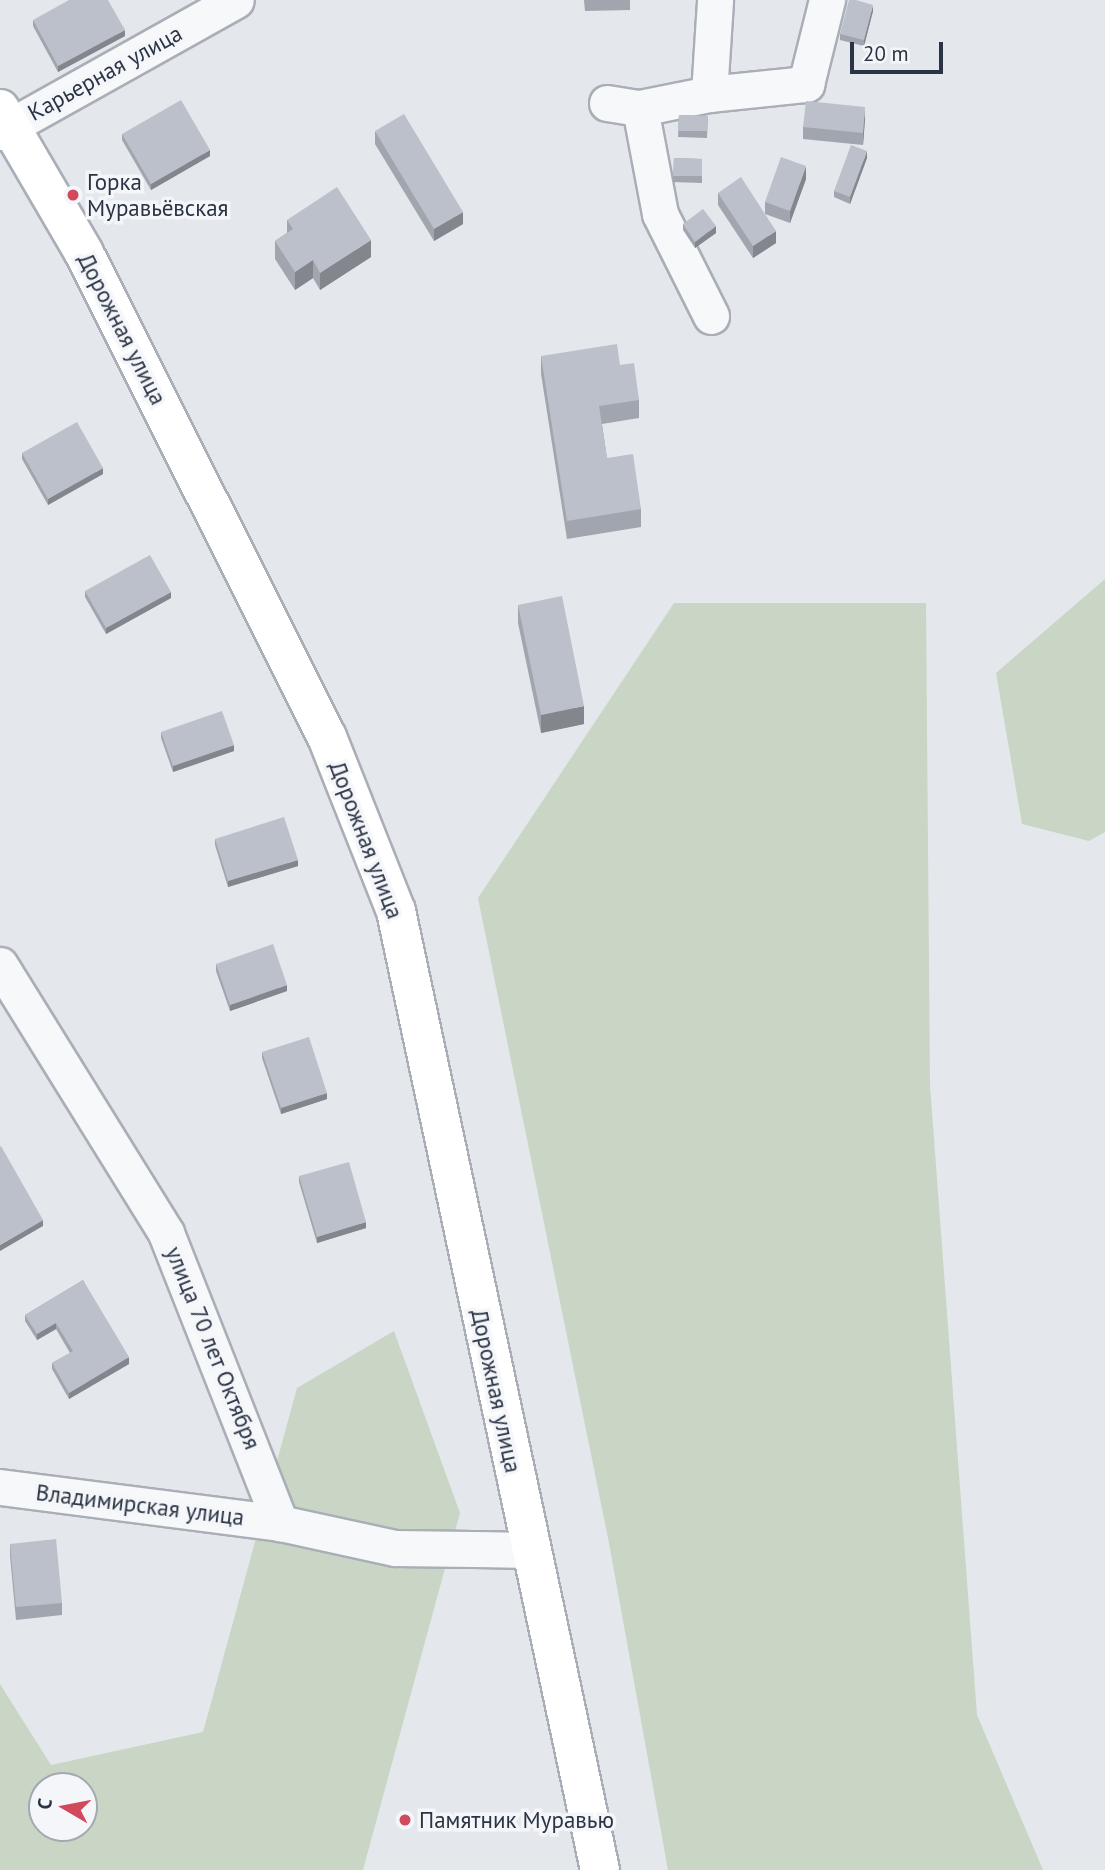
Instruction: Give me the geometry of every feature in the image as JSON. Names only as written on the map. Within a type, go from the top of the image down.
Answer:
[{"type":"main road","name":"Дорожная улица","points":[[3,122],[85,253],[327,737],[396,911],[600,1870]]},
{"type":"street","name":"Карьерная улица","points":[[3,122],[236,0]]},
{"type":"street","points":[[709,94],[715,0]]},
{"type":"street","points":[[711,316],[660,214],[624,106],[806,84],[827,0]]},
{"type":"street","name":"улица 70 лет Октября","points":[[0,965],[166,1233],[253,1444],[280,1523]]},
{"type":"street","name":"Владимирская улица","points":[[0,1487],[280,1523]]},
{"type":"street","points":[[280,1523],[395,1549],[530,1550]]},
{"type":"green space","points":[[1105,579],[1105,832],[1089,841],[1022,824],[996,673]]},
{"type":"green space","points":[[674,603],[926,603],[930,1085],[977,1715],[1043,1870],[668,1870],[609,1543],[478,898]]},
{"type":"green space","points":[[394,1331],[460,1513],[363,1870],[0,1870],[0,1684],[51,1765],[203,1732],[297,1388]]},
{"type":"building","points":[[69,0],[108,0],[125,30],[58,66],[33,20]]},
{"type":"building","points":[[849,0],[873,5],[864,40],[840,34]]},
{"type":"building","points":[[181,100],[210,150],[151,184],[122,134]]},
{"type":"building","points":[[806,101],[865,107],[863,133],[803,127]]},
{"type":"building","points":[[404,114],[463,212],[434,229],[375,131]]},
{"type":"building","points":[[679,115],[708,116],[707,131],[678,131]]},
{"type":"building","points":[[851,145],[867,151],[850,197],[834,191]]},
{"type":"building","points":[[781,157],[806,166],[790,211],[765,202]]},
{"type":"building","points":[[674,158],[702,159],[702,176],[673,176]]},
{"type":"building","points":[[741,177],[776,231],[753,246],[718,193]]},
{"type":"building","points":[[337,187],[371,240],[320,273],[313,260],[295,272],[275,241],[293,229],[287,220]]},
{"type":"building","points":[[703,209],[716,226],[695,242],[683,224]]},
{"type":"building","points":[[617,344],[620,365],[634,363],[639,400],[599,406],[607,458],[633,454],[641,509],[567,521],[541,356]]},
{"type":"building","points":[[77,422],[103,468],[48,499],[22,453]]},
{"type":"building","points":[[150,555],[171,592],[106,628],[85,591]]},
{"type":"building","points":[[562,596],[584,706],[541,715],[518,605]]},
{"type":"building","points":[[222,711],[234,745],[173,766],[161,732]]},
{"type":"building","points":[[284,817],[298,860],[228,881],[215,839]]},
{"type":"building","points":[[273,944],[287,985],[230,1005],[216,964]]},
{"type":"building","points":[[309,1037],[327,1093],[281,1108],[262,1052]]},
{"type":"building","points":[[0,1147],[43,1220],[0,1245]]},
{"type":"building","points":[[349,1162],[366,1222],[317,1237],[299,1176]]},
{"type":"building","points":[[83,1280],[129,1357],[69,1393],[52,1363],[73,1351],[56,1323],[37,1334],[25,1315]]},
{"type":"building","points":[[56,1539],[62,1603],[16,1607],[10,1544]]},
{"type":"place","name":"Горка Муравьёвская","points":[[73,195]]},
{"type":"place","name":"Памятник Муравью","points":[[405,1820]]}]
